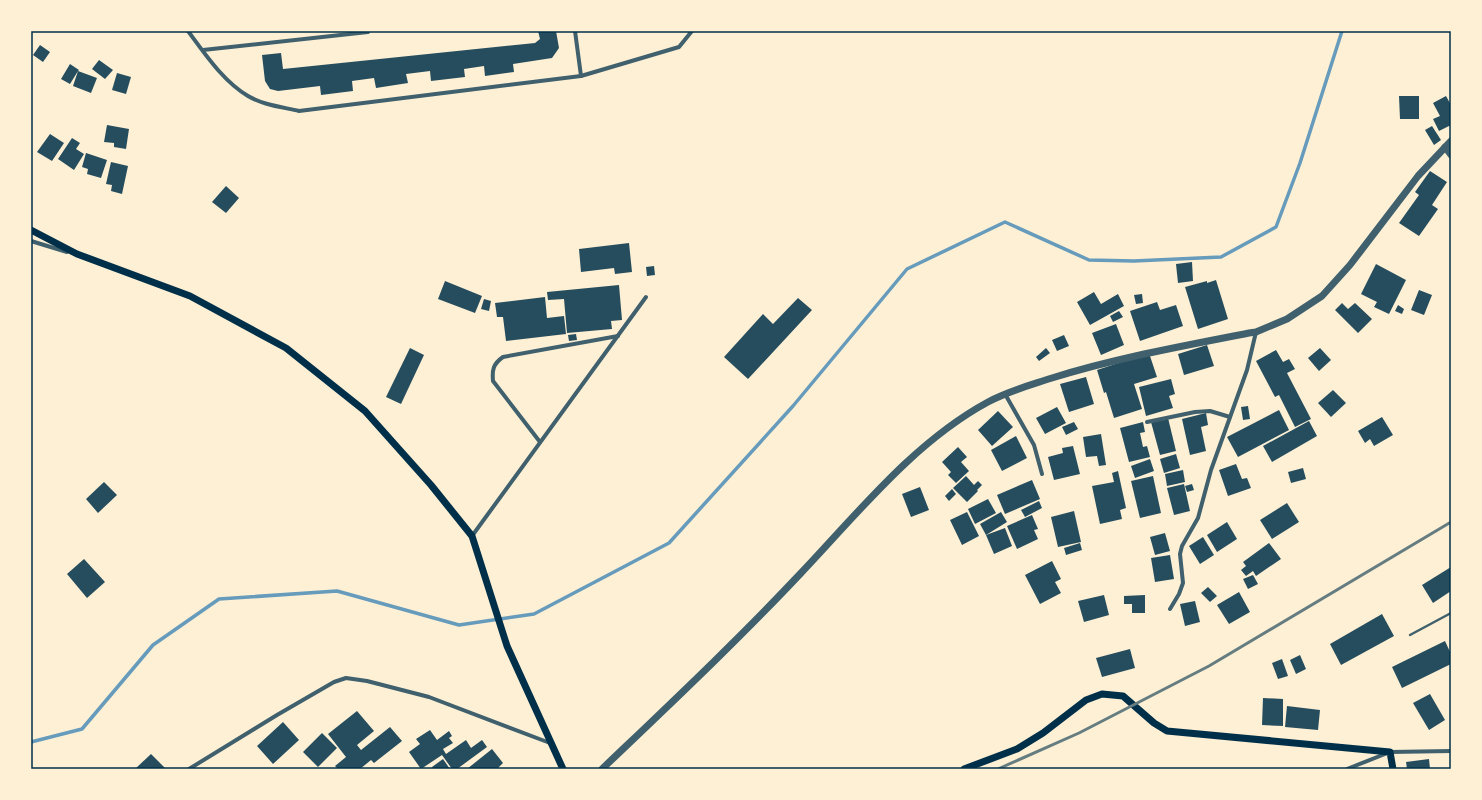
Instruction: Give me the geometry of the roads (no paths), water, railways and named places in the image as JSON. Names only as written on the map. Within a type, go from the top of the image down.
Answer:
[{"type":"main road","points":[[31,230],[86,257],[190,296],[286,348],[365,411],[431,485],[472,536],[506,646],[563,769]]},
{"type":"main road","points":[[964,769],[1017,749],[1043,733],[1086,700],[1102,694],[1123,696],[1154,723],[1167,731],[1390,752],[1393,769]]},
{"type":"street","points":[[188,31],[229,82],[249,96],[272,106],[298,111],[581,76],[679,47],[692,31]]},
{"type":"street","points":[[575,31],[581,76]]},
{"type":"street","points":[[203,50],[368,32]]},
{"type":"street","points":[[602,769],[722,654],[866,503],[922,447],[956,420],[989,401],[1005,394],[1086,367],[1249,332],[1256,332],[1287,319],[1322,296],[1350,265],[1418,176],[1451,141]]},
{"type":"street","points":[[1445,147],[1451,155]]},
{"type":"street","points":[[31,242],[86,257]]},
{"type":"street","points":[[472,536],[646,297]]},
{"type":"street","points":[[1170,609],[1179,594],[1183,583],[1180,554],[1182,546],[1198,518],[1211,470],[1247,370],[1256,332]]},
{"type":"street","points":[[540,442],[493,381],[492,370],[496,362],[503,357],[618,336]]},
{"type":"street","points":[[1005,394],[1034,445],[1042,474]]},
{"type":"street","points":[[1147,422],[1195,412],[1210,411],[1230,417]]},
{"type":"street","points":[[189,769],[277,715],[334,682],[346,678],[429,697],[550,743]]},
{"type":"street","points":[[1347,769],[1390,752],[1451,750]]},
{"type":"lane","points":[[1410,636],[1451,613]]},
{"type":"waterway","points":[[31,742],[82,729],[153,645],[219,599],[337,591],[459,625],[534,614],[669,543],[793,406],[907,269],[1005,222],[1089,260],[1134,261],[1221,257],[1276,227],[1300,163],[1342,31]]},
{"type":"railway","points":[[998,769],[1079,733],[1209,666],[1451,522]]}]
